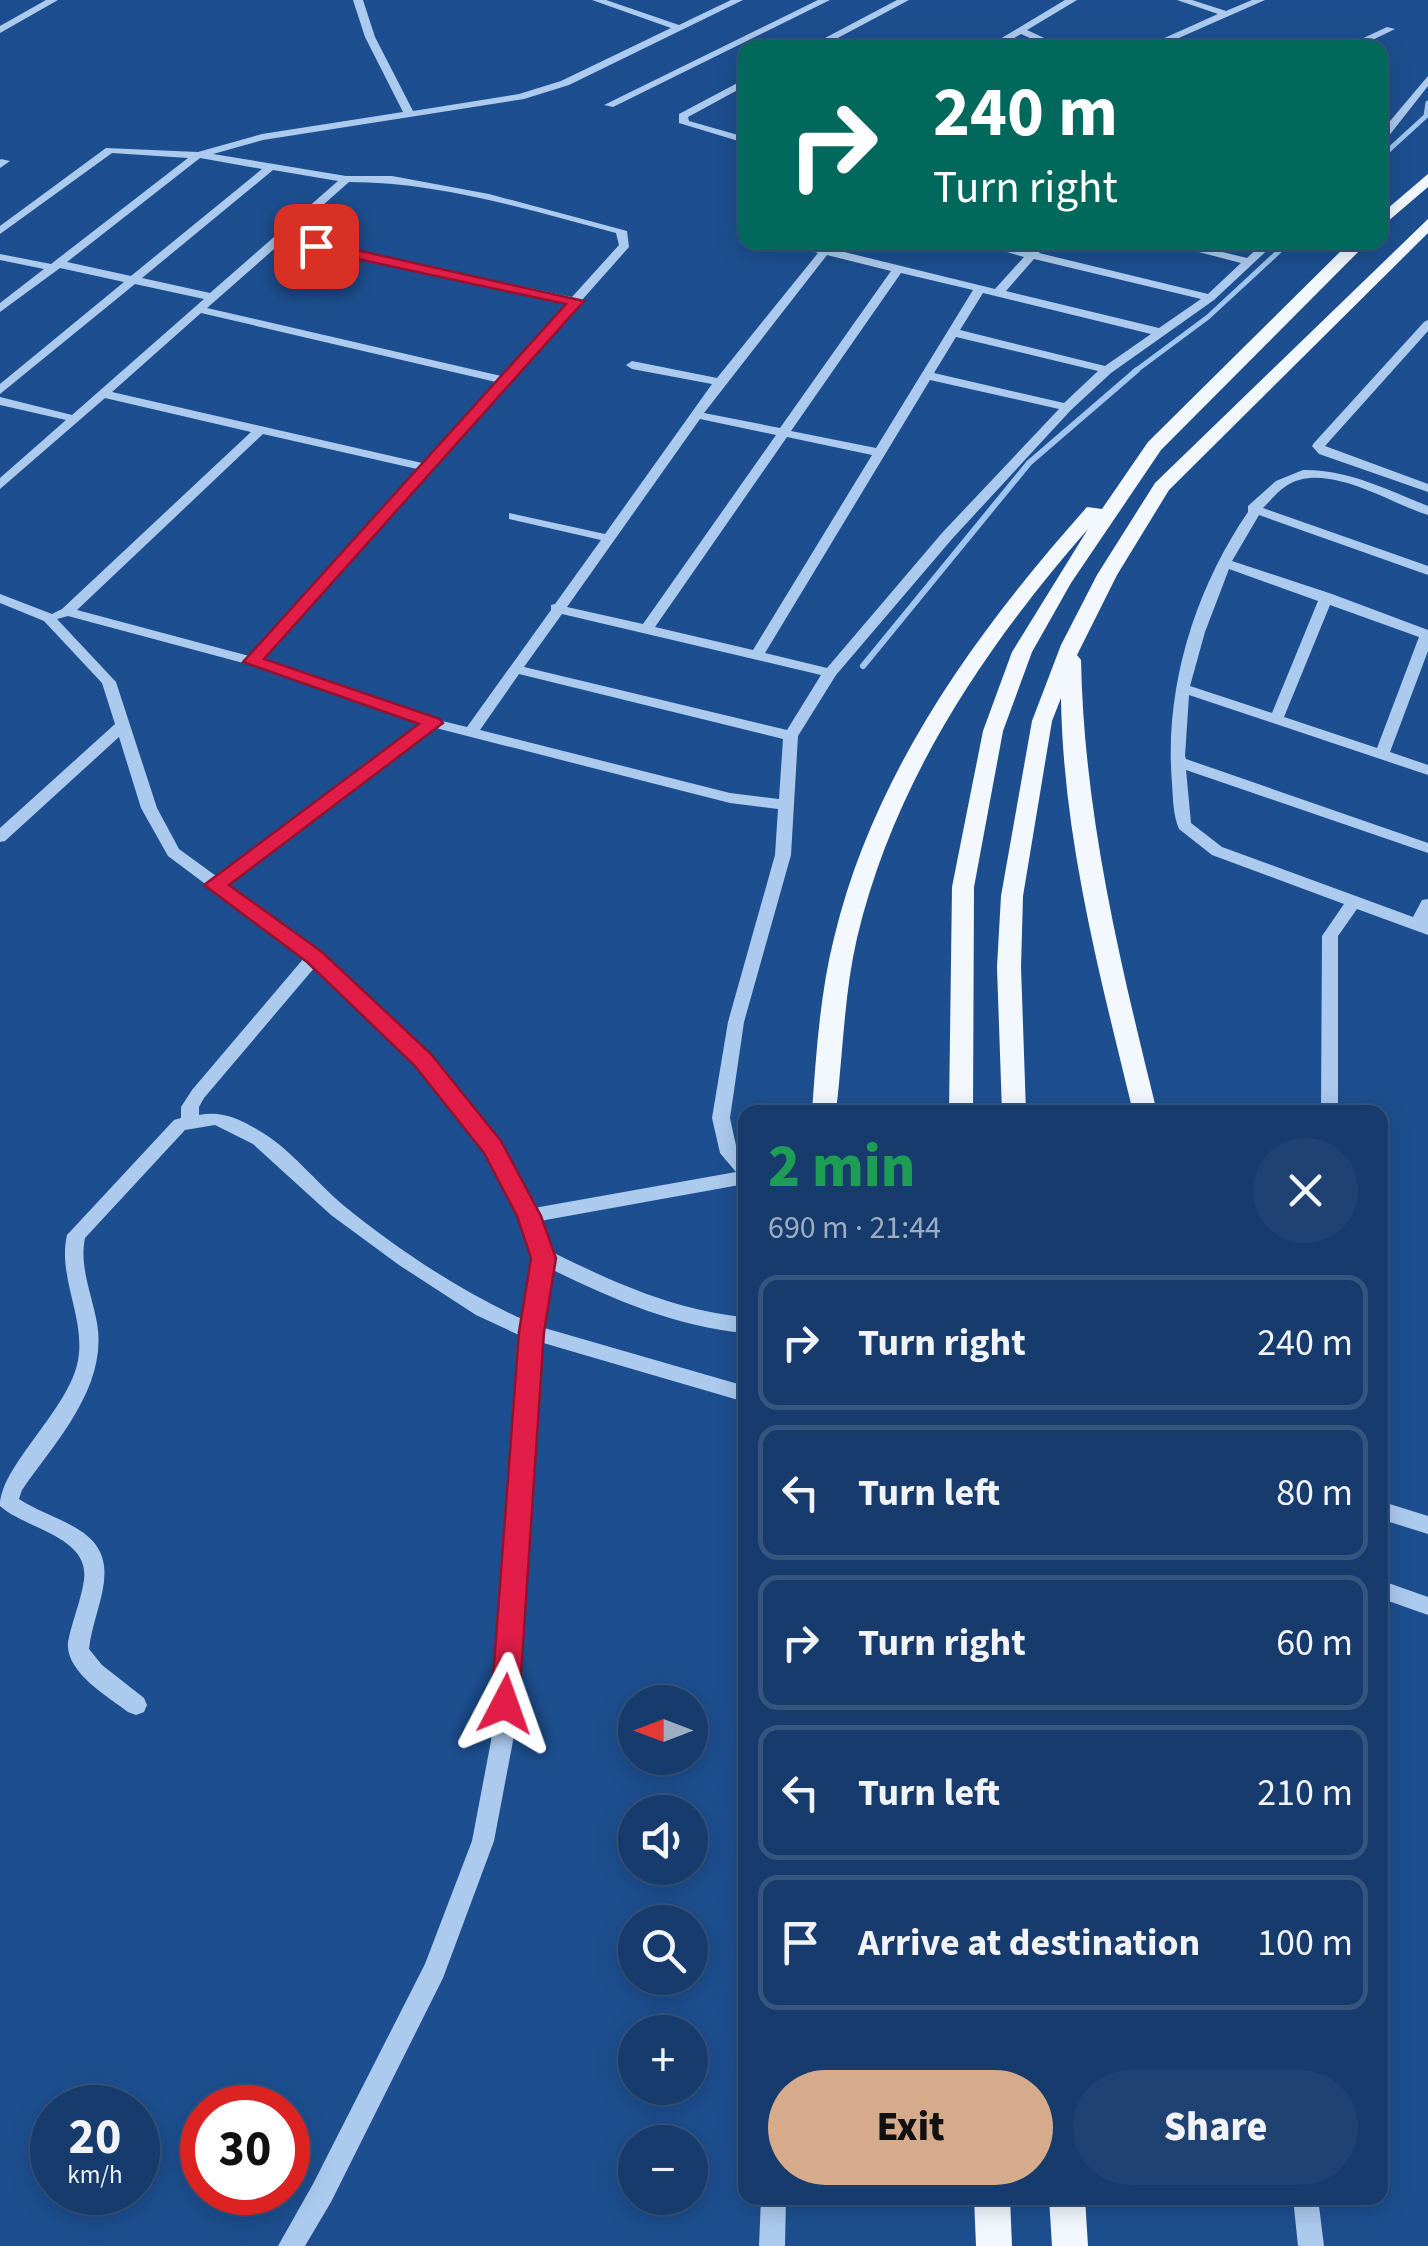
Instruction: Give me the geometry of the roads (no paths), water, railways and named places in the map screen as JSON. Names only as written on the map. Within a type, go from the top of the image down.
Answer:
[{"type":"main road","points":[[1388,216],[1428,178]]},
{"type":"main road","points":[[1014,1105],[1009,967],[1012,896],[1042,722],[1072,646],[1134,527],[1162,486],[1428,224]]},
{"type":"main road","points":[[825,1105],[845,940],[865,872],[902,784],[958,686],[1037,573],[1154,446],[1352,250]]},
{"type":"main road","points":[[961,1105],[963,886],[993,731],[1012,674],[1052,598],[1154,446]]},
{"type":"main road","points":[[1072,646],[1070,715],[1084,856],[1142,1105]]},
{"type":"main road","points":[[992,2205],[994,2246]]},
{"type":"main road","points":[[1067,2205],[1070,2246]]},
{"type":"street","points":[[0,30],[52,0]]},
{"type":"street","points":[[358,0],[370,38],[410,115]]},
{"type":"street","points":[[597,0],[680,28]]},
{"type":"street","points":[[616,6],[629,0]]},
{"type":"street","points":[[0,310],[198,154],[262,138],[520,97],[565,83],[738,0]]},
{"type":"street","points":[[743,40],[825,0]]},
{"type":"street","points":[[827,40],[904,0]]},
{"type":"street","points":[[1003,40],[1072,0]]},
{"type":"street","points":[[1182,0],[1226,14]]},
{"type":"street","points":[[1166,40],[1260,0]]},
{"type":"street","points":[[1364,40],[1390,28]]},
{"type":"street","points":[[1020,30],[1043,40]]},
{"type":"street","points":[[610,105],[738,42]]},
{"type":"street","points":[[1388,128],[1428,78]]},
{"type":"street","points":[[738,86],[682,116],[684,123],[695,128],[738,138]]},
{"type":"street","points":[[1388,117],[1394,119]]},
{"type":"street","points":[[0,231],[110,150],[198,154],[346,180],[392,180],[489,197],[620,230],[625,245],[252,662]]},
{"type":"street","points":[[0,390],[270,167]]},
{"type":"street","points":[[0,484],[346,180]]},
{"type":"street","points":[[279,238],[576,301]]},
{"type":"street","points":[[471,732],[720,382],[825,250]]},
{"type":"street","points":[[841,250],[1163,333]]},
{"type":"street","points":[[1009,250],[1210,298]]},
{"type":"street","points":[[998,292],[1037,250]]},
{"type":"street","points":[[1199,250],[1250,262]]},
{"type":"street","points":[[738,1165],[729,1153],[721,1118],[736,1022],[783,855],[791,736],[830,672],[947,536],[1067,407],[1107,370],[1210,298],[1262,250]]},
{"type":"street","points":[[0,258],[212,297]]},
{"type":"street","points":[[647,629],[899,268]]},
{"type":"street","points":[[757,655],[980,288]]},
{"type":"street","points":[[198,310],[506,381]]},
{"type":"street","points":[[1428,324],[1318,446],[1428,488]]},
{"type":"street","points":[[952,332],[1107,370]]},
{"type":"street","points":[[632,365],[720,382]]},
{"type":"street","points":[[926,375],[1067,407]]},
{"type":"street","points":[[102,394],[427,468]]},
{"type":"street","points":[[0,401],[75,419]]},
{"type":"street","points":[[696,415],[877,452]]},
{"type":"street","points":[[49,618],[67,612],[260,430]]},
{"type":"street","points":[[1428,511],[1338,479],[1304,474],[1290,478],[1253,509],[1224,562],[1182,688],[1178,762],[1184,825],[1217,851],[1422,927],[1428,904]]},
{"type":"street","points":[[1253,509],[1428,571]]},
{"type":"street","points":[[514,516],[608,538]]},
{"type":"street","points":[[1224,562],[1428,635],[1382,755]]},
{"type":"street","points":[[1276,720],[1327,597]]},
{"type":"street","points":[[0,598],[49,618],[109,682],[149,808],[160,833],[186,864],[314,957],[423,1060],[493,1147],[529,1216],[542,1267],[532,1326],[502,1741],[483,1841],[435,1970],[291,2246]]},
{"type":"street","points":[[556,608],[830,672]]},
{"type":"street","points":[[67,612],[252,662],[433,723],[730,798],[785,805]]},
{"type":"street","points":[[515,669],[791,736]]},
{"type":"street","points":[[1182,688],[1428,770]]},
{"type":"street","points":[[215,885],[433,723]]},
{"type":"street","points":[[0,838],[124,724]]},
{"type":"street","points":[[1178,762],[1428,848]]},
{"type":"street","points":[[1330,1105],[1330,936],[1353,902]]},
{"type":"street","points":[[190,1121],[190,1108],[198,1094],[314,957]]},
{"type":"street","points":[[136,1705],[94,1672],[78,1652],[81,1620],[95,1576],[95,1560],[86,1544],[18,1511],[8,1502],[13,1487],[84,1381],[90,1326],[70,1248],[76,1235],[170,1134],[190,1121],[216,1118],[238,1125],[370,1236],[483,1310],[738,1392]]},
{"type":"street","points":[[529,1216],[738,1175]]},
{"type":"street","points":[[542,1267],[720,1325],[738,1325]]},
{"type":"street","points":[[1388,1512],[1428,1524]]},
{"type":"street","points":[[1388,1592],[1428,1606]]},
{"type":"street","points":[[772,2246],[774,2205]]},
{"type":"street","points":[[1307,2205],[1311,2246]]},
{"type":"waterway","points":[[1388,151],[1426,116],[1428,103]]},
{"type":"waterway","points":[[1134,372],[1208,317],[1280,250]]},
{"type":"waterway","points":[[863,666],[1029,463],[1137,370]]}]
